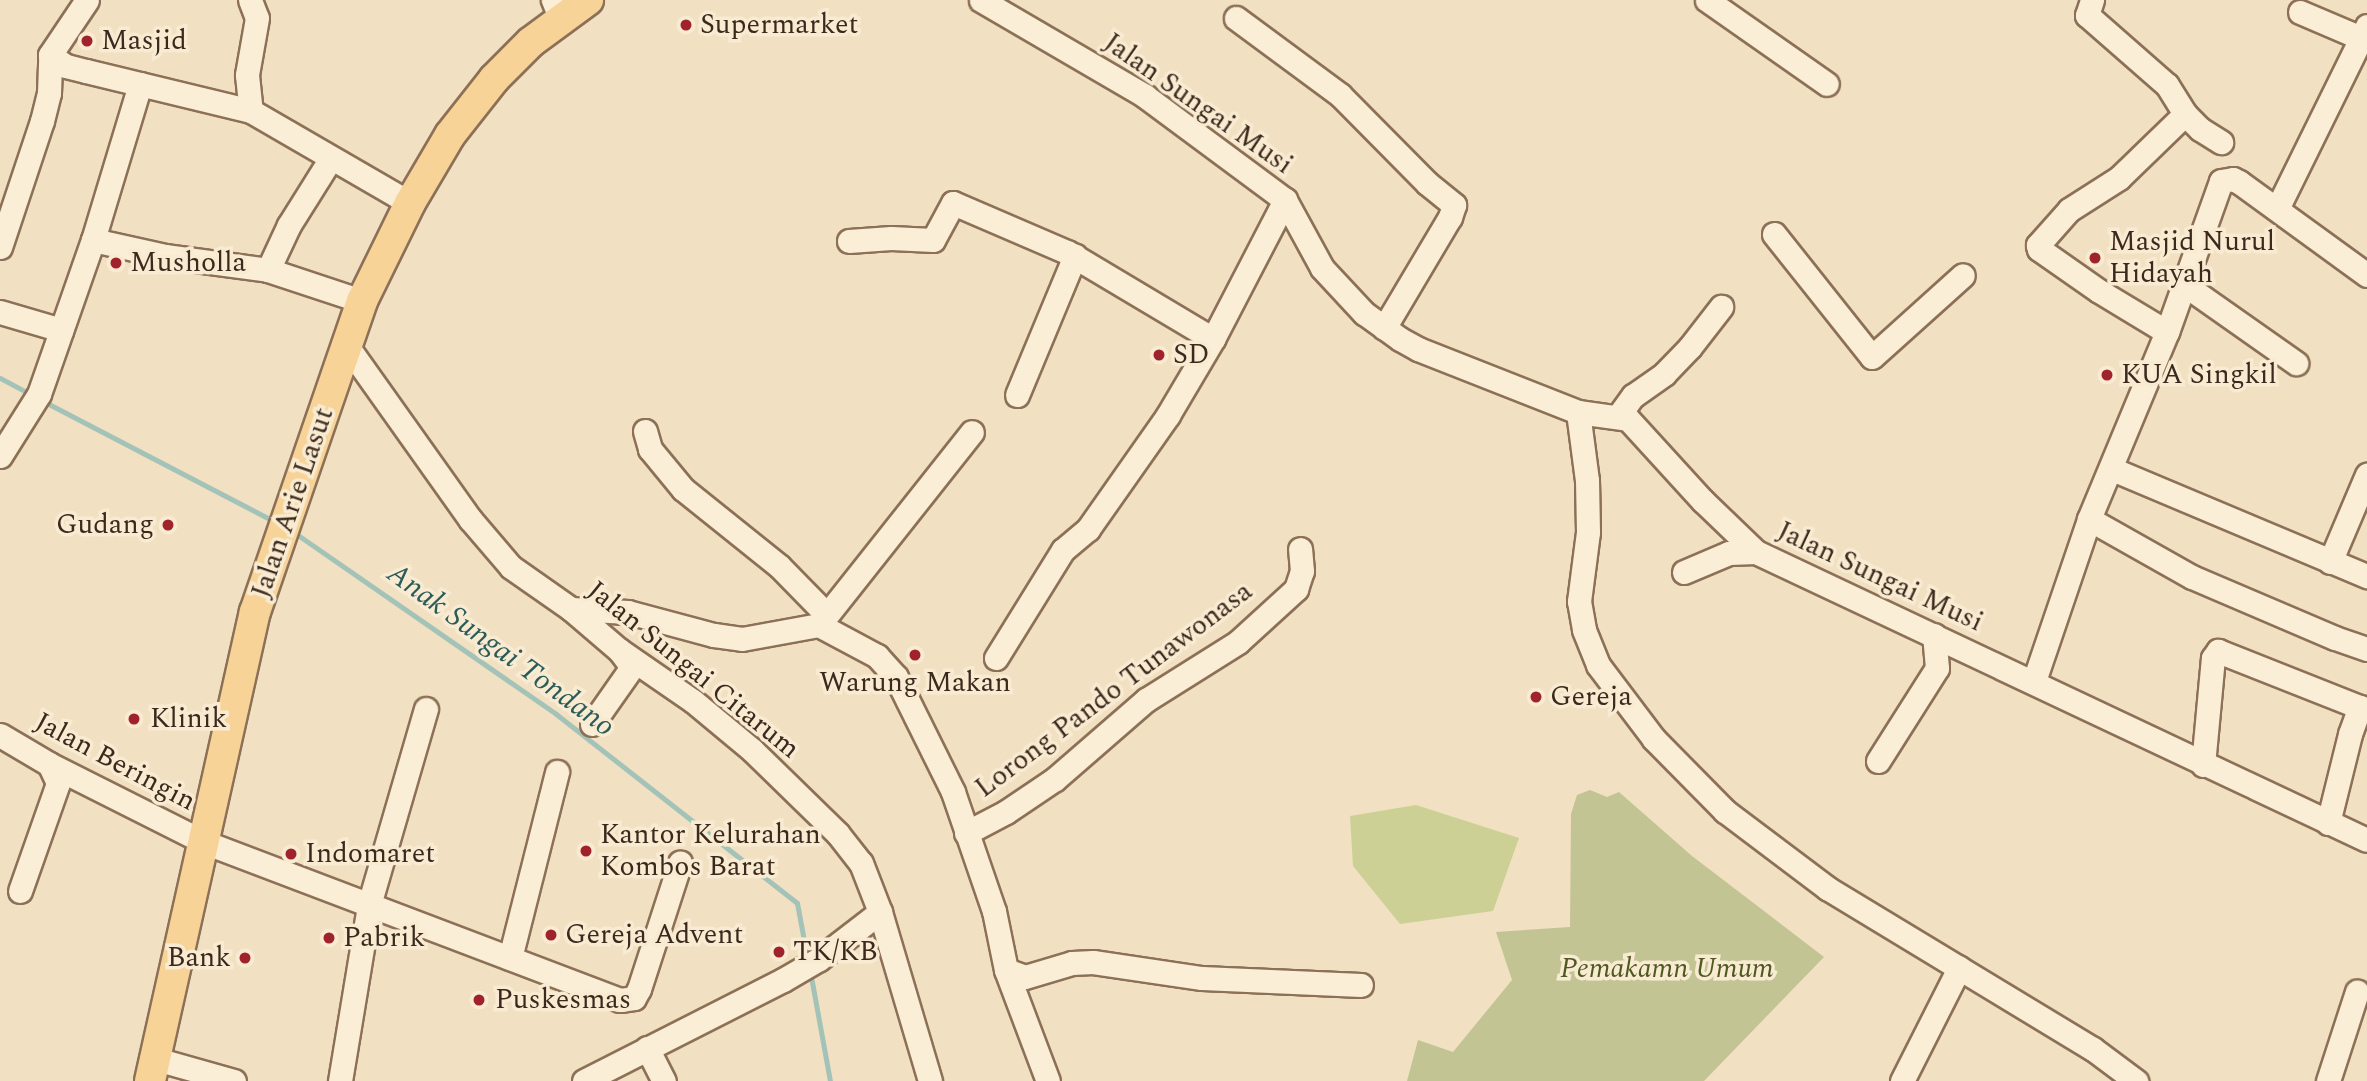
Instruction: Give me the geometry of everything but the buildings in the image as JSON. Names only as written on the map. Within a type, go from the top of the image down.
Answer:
[{"type":"main road","name":"Jalan Arie Lasut","points":[[153,1070],[255,612],[362,301],[410,203],[450,135],[494,79],[531,43],[557,10],[588,0]]},
{"type":"street","points":[[0,247],[42,121],[49,93],[50,55],[87,0]]},
{"type":"street","points":[[250,0],[257,18],[247,75],[251,111]]},
{"type":"street","name":"Jalan Sungai Musi","points":[[981,0],[1145,96],[1285,200],[1322,268],[1350,299],[1384,328],[1418,349],[1578,412],[1619,415],[1636,425],[1703,500],[1756,552],[2367,840]]},
{"type":"street","points":[[1707,0],[1827,84]]},
{"type":"street","points":[[2092,0],[2087,15],[2167,85],[2185,114],[2200,129],[2221,142]]},
{"type":"street","points":[[2277,209],[2364,32],[2300,12]]},
{"type":"street","points":[[1236,18],[1340,95],[1427,183],[1454,205],[1450,217],[1384,328]]},
{"type":"street","points":[[50,55],[66,66],[251,111],[410,203]]},
{"type":"street","points":[[0,456],[37,399],[93,240],[140,84]]},
{"type":"street","points":[[2167,332],[2099,291],[2038,245],[2068,210],[2119,178],[2185,114]]},
{"type":"street","points":[[268,270],[289,225],[331,158]]},
{"type":"street","points":[[2034,681],[2089,519],[2167,332],[2221,181],[2233,179],[2367,275]]},
{"type":"street","points":[[996,658],[1063,550],[1088,529],[1168,415],[1213,339],[1285,200]]},
{"type":"street","points":[[849,241],[891,238],[933,240],[953,204],[1075,256],[1213,339]]},
{"type":"street","points":[[1774,234],[1872,357],[1963,275]]},
{"type":"street","points":[[93,240],[165,256],[268,270],[362,301]]},
{"type":"street","points":[[1017,395],[1075,256]]},
{"type":"street","points":[[2185,285],[2296,363]]},
{"type":"street","points":[[1619,415],[1633,396],[1664,374],[1690,347],[1721,307]]},
{"type":"street","points":[[0,312],[61,330]]},
{"type":"street","name":"Jalan Sungai Citarum","points":[[347,346],[470,519],[511,567],[570,609],[619,650],[693,701],[752,750],[838,834],[861,863],[880,912],[930,1081]]},
{"type":"street","points":[[1578,412],[1587,480],[1588,519],[1579,601],[1584,631],[1598,665],[1654,738],[1725,811],[1827,888],[2093,1049],[2136,1081]]},
{"type":"street","points":[[645,431],[650,449],[682,489],[779,566],[822,620],[877,656],[896,677],[953,792],[994,911],[1006,970],[1048,1081]]},
{"type":"street","points":[[570,609],[628,612],[701,632],[743,639],[822,620],[972,432]]},
{"type":"street","points":[[2112,469],[2367,576]]},
{"type":"street","points":[[2330,562],[2367,475]]},
{"type":"street","points":[[2089,519],[2192,577],[2367,649]]},
{"type":"street","name":"Lorong Pando Tunawonasa","points":[[966,833],[1006,812],[1055,779],[1146,700],[1238,642],[1296,589],[1302,571],[1300,549]]},
{"type":"street","points":[[1684,572],[1730,553],[1756,552]]},
{"type":"street","points":[[1878,761],[1937,668],[1934,635]]},
{"type":"street","points":[[592,724],[632,667],[619,650]]},
{"type":"street","points":[[2203,765],[2213,658],[2218,651],[2363,709],[2352,726],[2328,823]]},
{"type":"street","points":[[340,1081],[369,905],[426,709]]},
{"type":"street","name":"Jalan Beringin","points":[[0,735],[49,764],[204,842],[620,1000],[634,998],[644,977],[680,863]]},
{"type":"street","points":[[20,891],[58,783],[49,764]]},
{"type":"street","points":[[510,958],[556,772]]},
{"type":"street","points":[[584,1081],[783,980],[819,959],[880,912]]},
{"type":"street","points":[[1006,970],[1025,976],[1072,964],[1093,962],[1202,978],[1361,985]]},
{"type":"street","points":[[1902,1081],[1959,968]]},
{"type":"street","points":[[2328,1081],[2357,992]]},
{"type":"street","points":[[647,1048],[664,1081]]},
{"type":"street","points":[[153,1070],[234,1081]]},
{"type":"green space","name":"Pemakamn Umum","points":[[1590,790],[1607,797],[1619,792],[1692,856],[1824,957],[1704,1081],[1407,1081],[1418,1040],[1453,1052],[1512,980],[1496,932],[1570,927],[1571,814],[1577,795]]},
{"type":"green space","points":[[1416,805],[1519,838],[1493,911],[1400,924],[1353,866],[1350,816]]},
{"type":"waterway","name":"Anak Sungai Tondano","points":[[0,378],[32,395]]},
{"type":"waterway","name":"Anak Sungai Tondano","points":[[41,400],[277,523]]},
{"type":"waterway","name":"Anak Sungai Tondano","points":[[292,531],[556,714],[797,903],[807,957]]},
{"type":"waterway","name":"Anak Sungai Tondano","points":[[810,971],[830,1081]]},
{"type":"place","name":"Supermarket","points":[[686,25]]},
{"type":"place","name":"Masjid","points":[[87,41]]},
{"type":"place","name":"Masjid Nurul Hidayah","points":[[2095,258]]},
{"type":"place","name":"Musholla","points":[[116,263]]},
{"type":"place","name":"SD","points":[[1159,355]]},
{"type":"place","name":"KUA Singkil","points":[[2107,375]]},
{"type":"place","name":"Gudang","points":[[168,525]]},
{"type":"place","name":"Warung Makan","points":[[915,655]]},
{"type":"place","name":"Gereja","points":[[1536,697]]},
{"type":"place","name":"Klinik","points":[[134,719]]},
{"type":"place","name":"Kantor Kelurahan Kombos Barat","points":[[586,851]]},
{"type":"place","name":"Indomaret","points":[[291,854]]},
{"type":"place","name":"Gereja Advent","points":[[551,935]]},
{"type":"place","name":"Pabrik","points":[[329,938]]},
{"type":"place","name":"TK/KB","points":[[779,952]]},
{"type":"place","name":"Bank","points":[[245,958]]},
{"type":"place","name":"Puskesmas","points":[[479,1000]]}]
